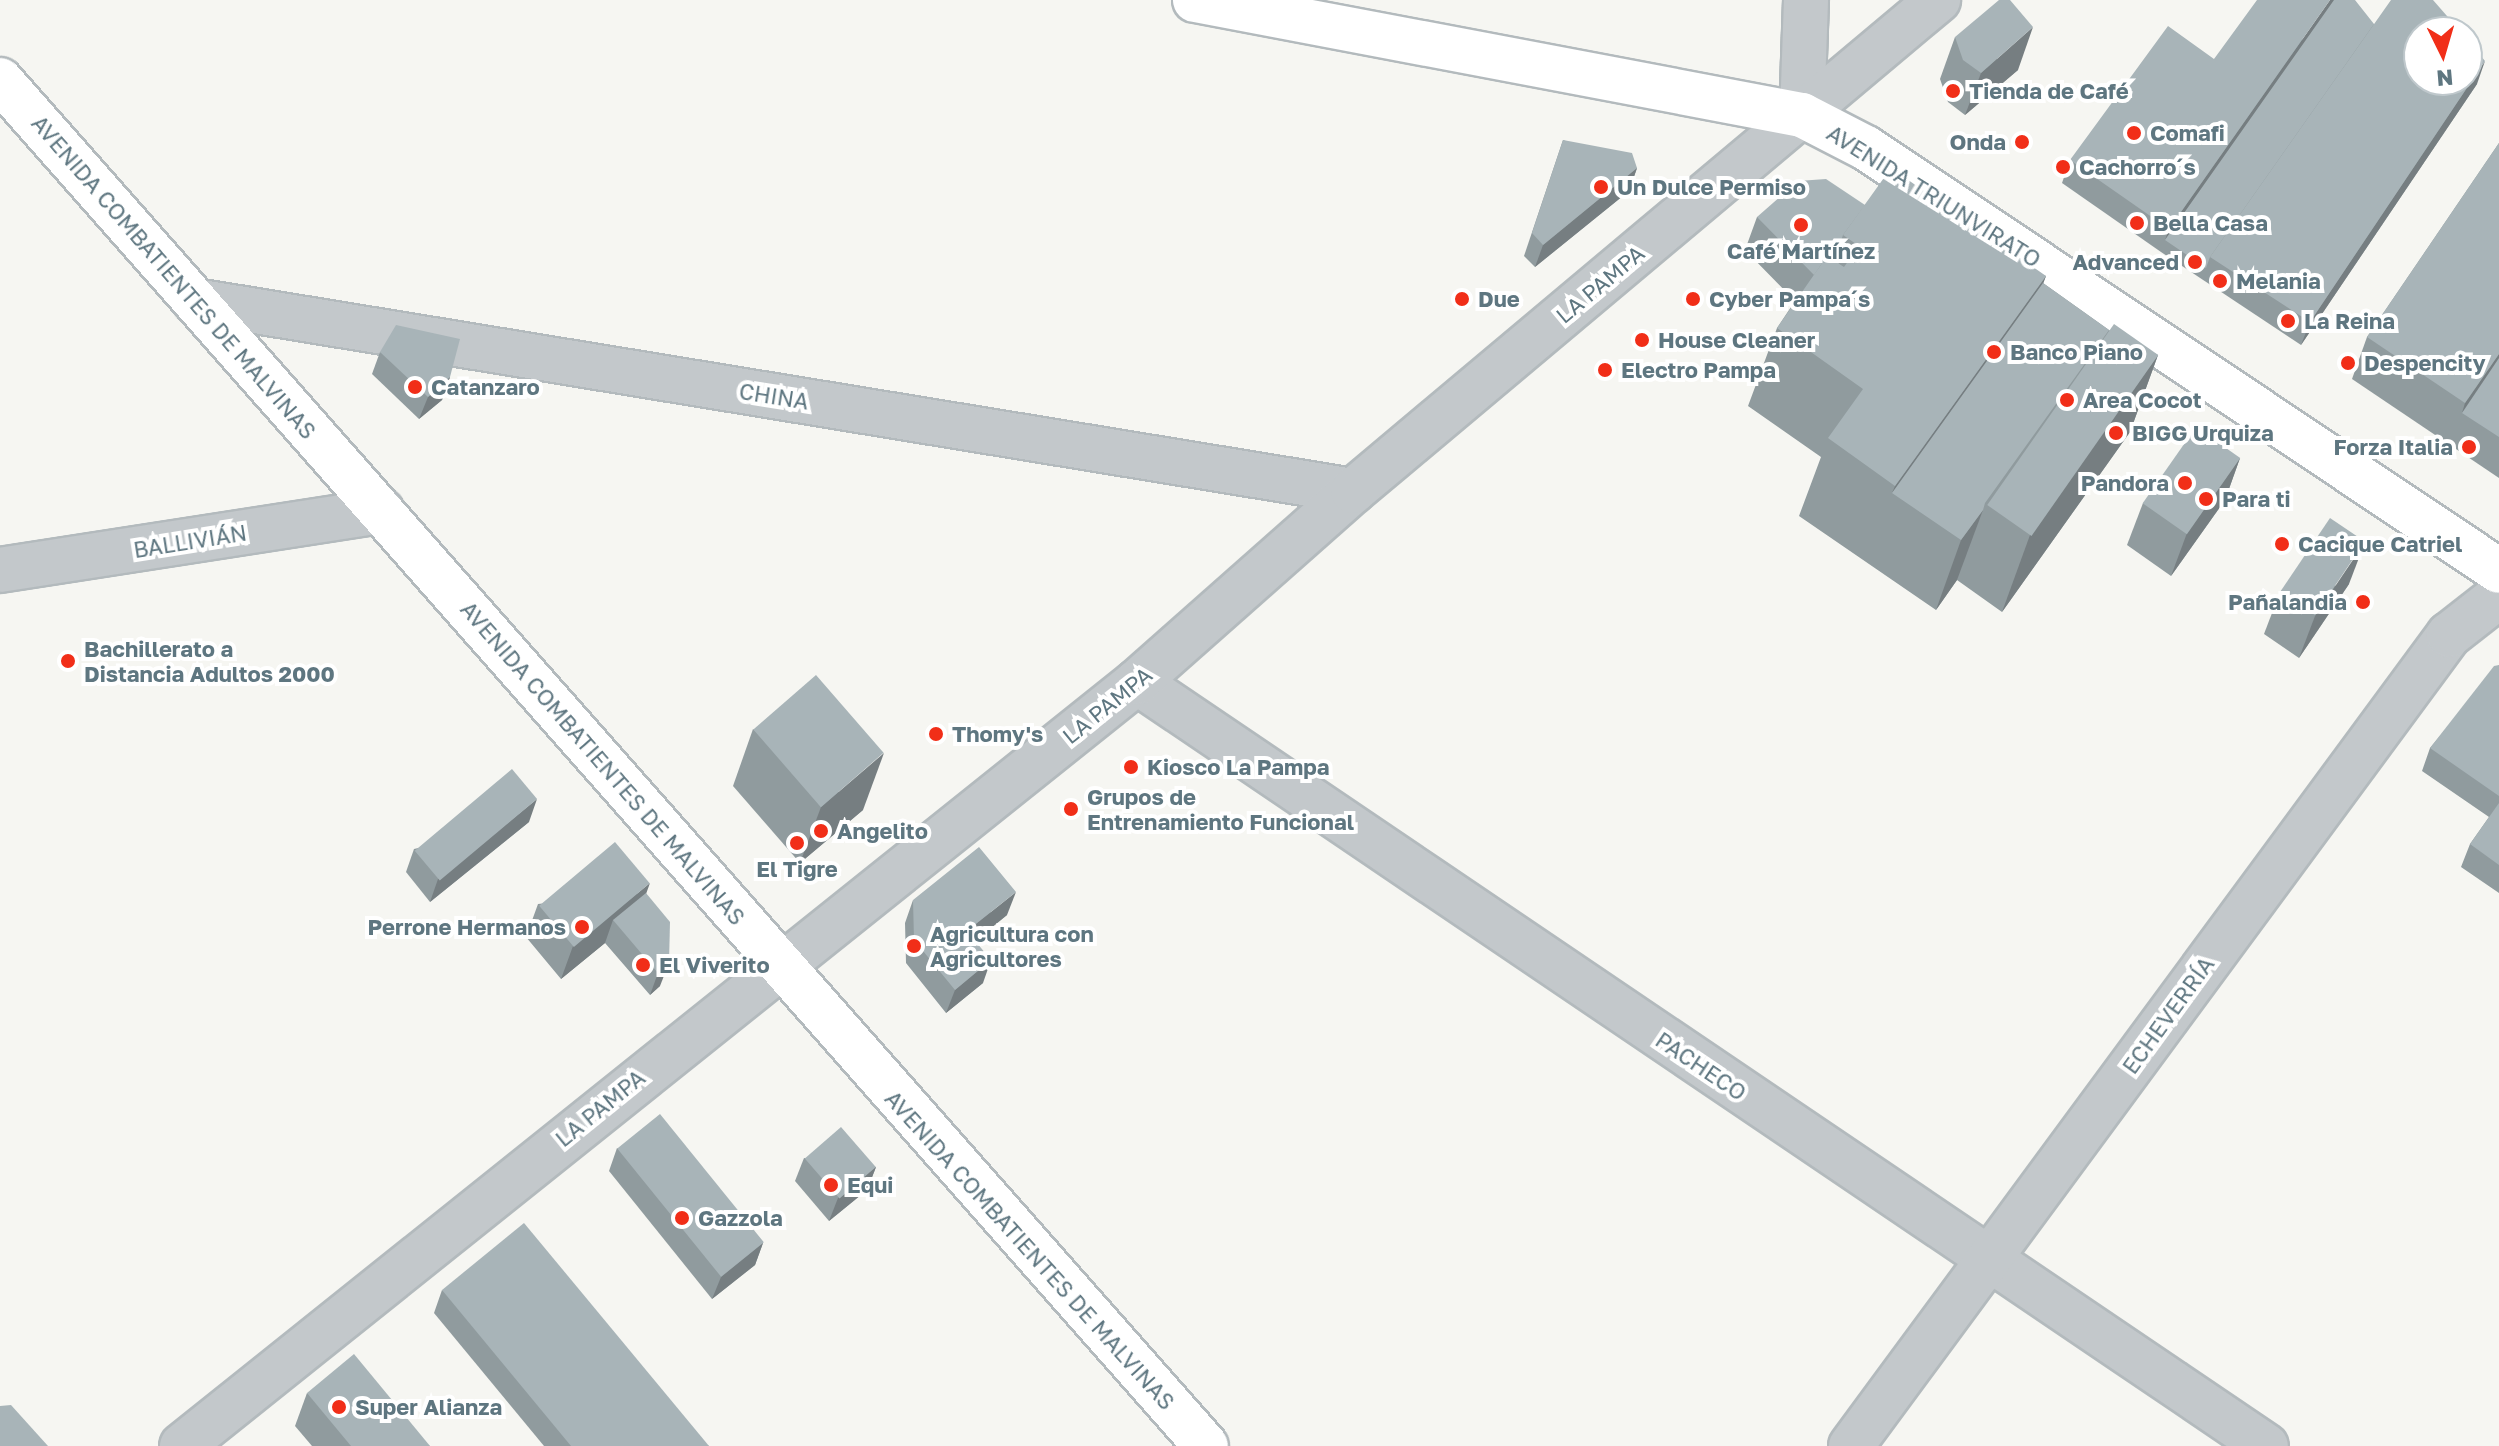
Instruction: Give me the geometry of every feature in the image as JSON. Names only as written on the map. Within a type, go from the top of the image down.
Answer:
[{"type":"main road","name":"AVENIDA TRIUNVIRATO","points":[[1195,0],[1802,115],[1866,148],[2499,571]]},
{"type":"main road","name":"AVENIDA COMBATIENTES DE MALVINAS","points":[[0,80],[1206,1446]]},
{"type":"street","points":[[1802,115],[1806,0]]},
{"type":"street","name":"LA PAMPA","points":[[182,1446],[1137,682],[1353,491],[1938,0]]},
{"type":"street","name":"CHINA","points":[[195,301],[1353,491]]},
{"type":"street","name":"BALLIVIÁN","points":[[0,570],[381,511]]},
{"type":"street","name":"ECHEVERRÍA","points":[[1851,1446],[2449,635],[2499,596]]},
{"type":"street","name":"PACHECO","points":[[1137,682],[1986,1260],[2266,1446]]},
{"type":"building","points":[[1999,0],[2010,0],[2033,27],[1981,73],[1963,60],[1955,37]]},
{"type":"building","points":[[2257,0],[2330,0],[2169,229],[2070,160],[2168,26],[2214,59]]},
{"type":"building","points":[[2334,0],[2355,0],[2374,24],[2210,257],[2206,268],[2165,240]]},
{"type":"building","points":[[2391,0],[2433,0],[2447,16],[2403,16],[2403,96],[2462,96],[2310,322],[2210,257]]},
{"type":"building","points":[[1563,140],[1632,153],[1637,168],[1543,245],[1532,233]]},
{"type":"building","points":[[2499,143],[2499,354],[2465,403],[2367,337]]},
{"type":"building","points":[[1891,168],[2046,276],[1895,486],[1828,438],[1863,389],[1777,328],[1827,256],[1844,267],[1859,246],[1843,235]]},
{"type":"building","points":[[1826,179],[1865,205],[1843,235],[1834,261],[1827,256],[1814,275],[1757,217],[1798,181]]},
{"type":"building","points":[[2043,283],[2109,330],[1961,540],[1892,493]]},
{"type":"building","points":[[2114,324],[2158,355],[2031,536],[1987,505]]},
{"type":"building","points":[[396,325],[460,339],[450,377],[428,397],[380,352]]},
{"type":"building","points":[[2499,358],[2499,437],[2462,413]]},
{"type":"building","points":[[2196,427],[2240,458],[2187,534],[2143,503]]},
{"type":"building","points":[[2330,518],[2365,541],[2315,615],[2280,592]]},
{"type":"building","points":[[2499,665],[2499,796],[2430,748],[2494,666]]},
{"type":"building","points":[[816,675],[884,753],[821,807],[753,729]]},
{"type":"building","points":[[512,769],[537,799],[440,881],[415,851]]},
{"type":"building","points":[[2499,803],[2499,865],[2470,844]]},
{"type":"building","points":[[615,842],[650,883],[574,947],[539,906]]},
{"type":"building","points":[[979,847],[1016,892],[967,931],[991,960],[955,990],[914,940],[913,900]]},
{"type":"building","points":[[646,893],[670,922],[669,963],[658,973],[613,920]]},
{"type":"building","points":[[660,1114],[764,1242],[721,1277],[617,1149]]},
{"type":"building","points":[[841,1127],[876,1167],[840,1198],[805,1158]]},
{"type":"building","points":[[524,1223],[709,1446],[571,1446],[442,1290]]},
{"type":"building","points":[[354,1354],[430,1446],[351,1446],[307,1393]]},
{"type":"building","points":[[11,1405],[48,1446],[0,1446],[0,1406]]},
{"type":"place","name":"Tienda de Café","points":[[1953,91]]},
{"type":"place","name":"Comafi","points":[[2134,133]]},
{"type":"place","name":"Onda","points":[[2022,142]]},
{"type":"place","name":"Cachorro´s","points":[[2063,167]]},
{"type":"place","name":"Un Dulce Permiso","points":[[1601,187]]},
{"type":"place","name":"Bella Casa","points":[[2137,223]]},
{"type":"place","name":"Café Martínez","points":[[1801,225]]},
{"type":"place","name":"Advanced","points":[[2195,262]]},
{"type":"place","name":"Melania","points":[[2220,281]]},
{"type":"place","name":"Due","points":[[1462,299]]},
{"type":"place","name":"Cyber Pampa´s","points":[[1693,299]]},
{"type":"place","name":"La Reina","points":[[2288,321]]},
{"type":"place","name":"House Cleaner","points":[[1642,340]]},
{"type":"place","name":"Banco Piano","points":[[1994,352]]},
{"type":"place","name":"Despencity","points":[[2348,363]]},
{"type":"place","name":"Electro Pampa","points":[[1605,370]]},
{"type":"place","name":"Catanzaro","points":[[415,387]]},
{"type":"place","name":"Area Cocot","points":[[2067,400]]},
{"type":"place","name":"BIGG Urquiza","points":[[2116,433]]},
{"type":"place","name":"Forza Italia","points":[[2469,447]]},
{"type":"place","name":"Pandora","points":[[2185,483]]},
{"type":"place","name":"Para ti","points":[[2206,499]]},
{"type":"place","name":"Cacique Catriel","points":[[2282,544]]},
{"type":"place","name":"Pañalandia","points":[[2363,602]]},
{"type":"place","name":"Bachillerato a Distancia Adultos 2000","points":[[68,661]]},
{"type":"place","name":"Thomy's","points":[[936,734]]},
{"type":"place","name":"Kiosco La Pampa","points":[[1131,767]]},
{"type":"place","name":"Grupos de Entrenamiento Funcional","points":[[1071,809]]},
{"type":"place","name":"Angelito","points":[[821,831]]},
{"type":"place","name":"El Tigre","points":[[797,843]]},
{"type":"place","name":"Perrone Hermanos","points":[[582,927]]},
{"type":"place","name":"Agricultura con Agricultores","points":[[914,946]]},
{"type":"place","name":"El Viverito","points":[[643,965]]},
{"type":"place","name":"Equi","points":[[831,1185]]},
{"type":"place","name":"Gazzola","points":[[682,1218]]},
{"type":"place","name":"Super Alianza","points":[[339,1407]]}]
